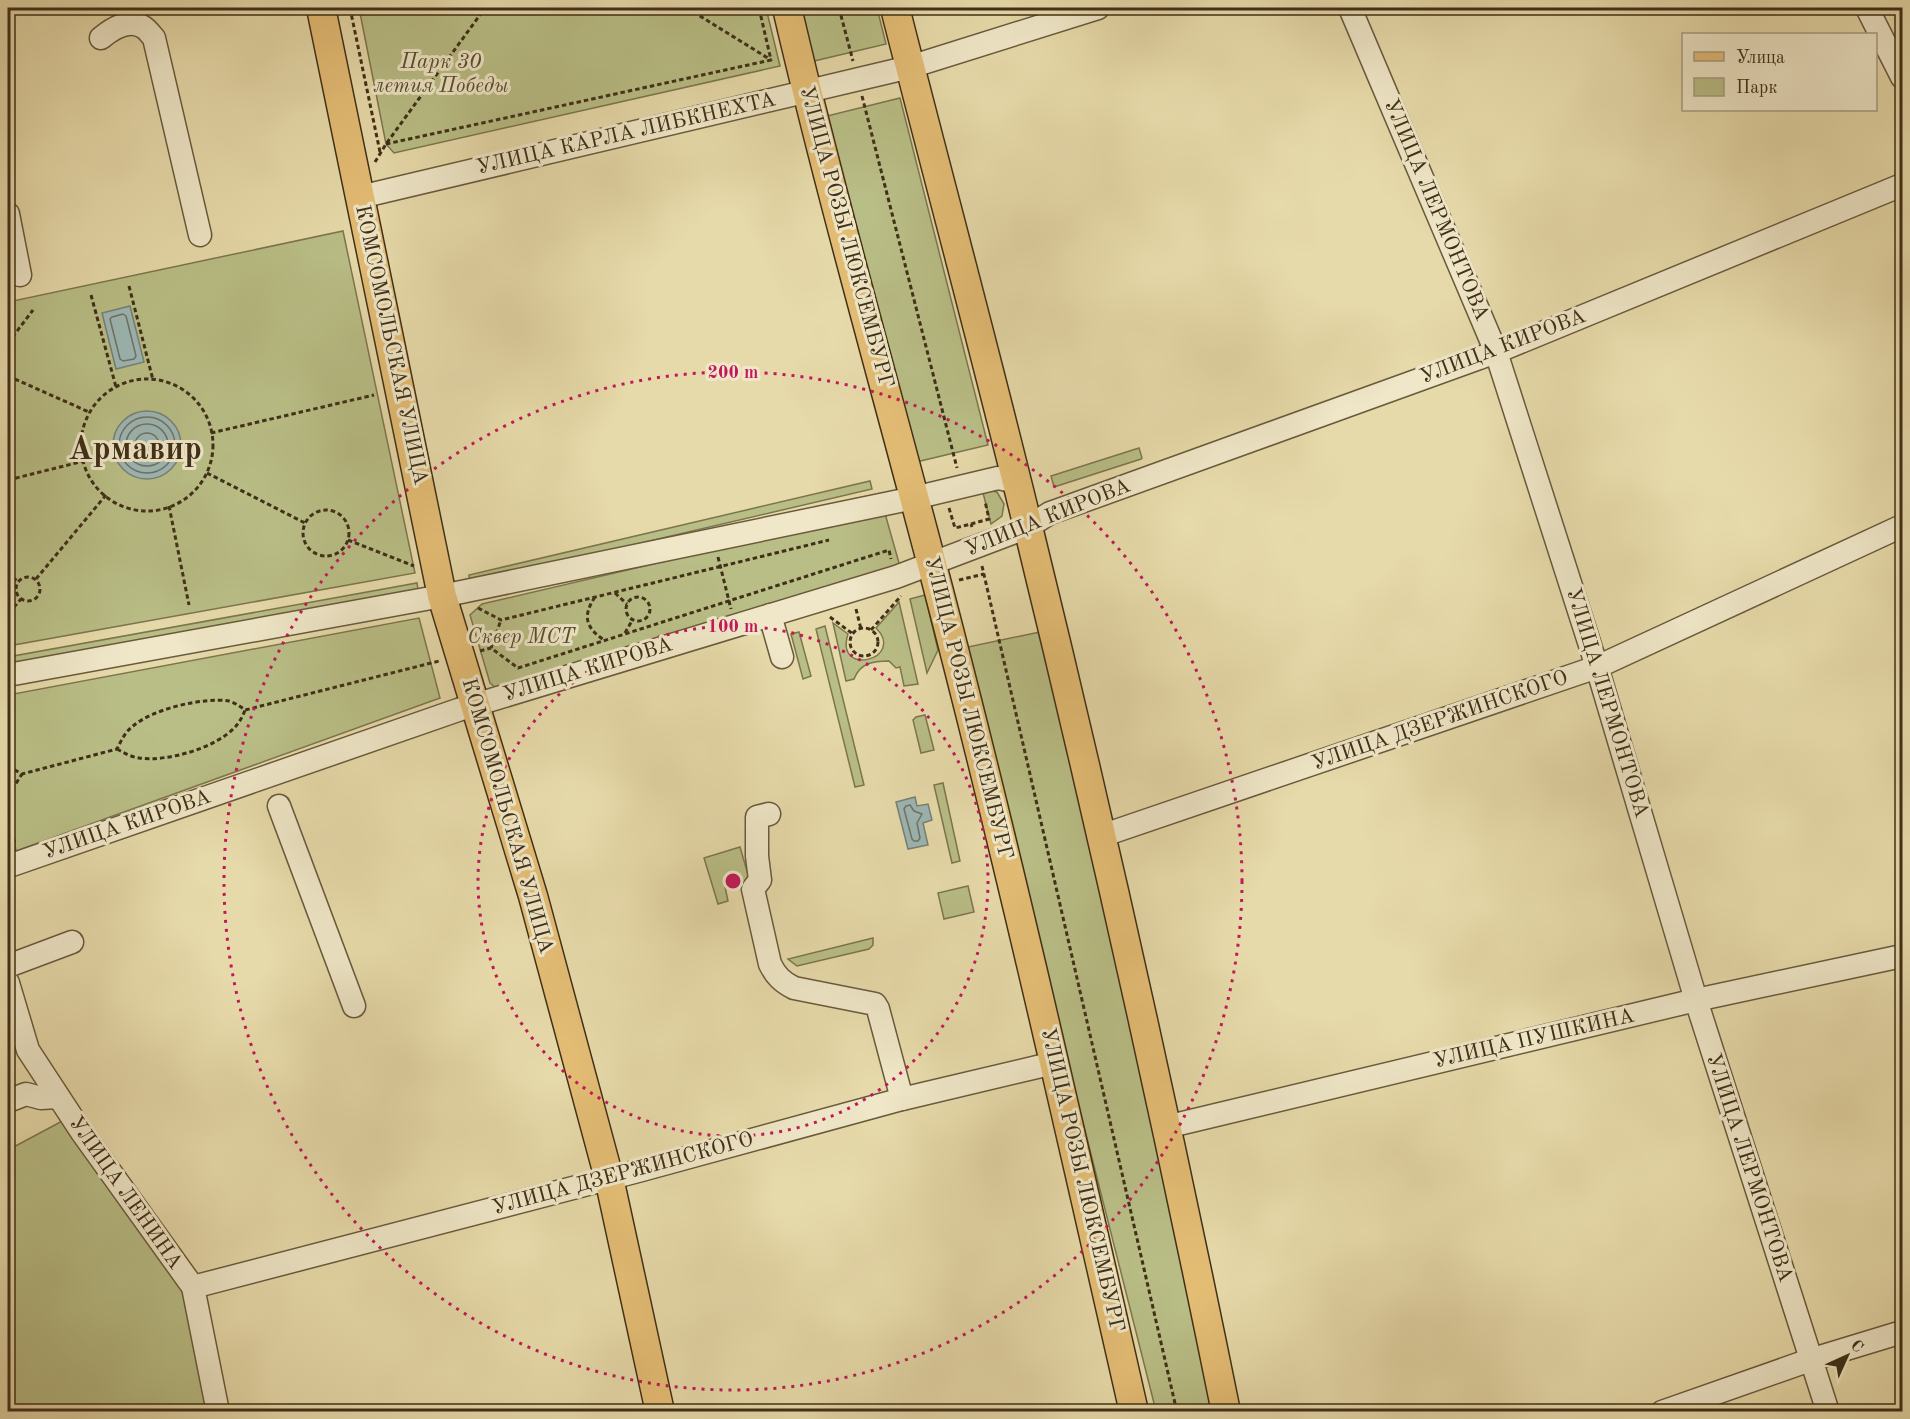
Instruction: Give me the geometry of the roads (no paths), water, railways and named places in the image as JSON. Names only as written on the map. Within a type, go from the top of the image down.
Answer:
[{"type":"main road","name":"КОМСОМОЛЬСКАЯ УЛИЦА","points":[[321,8],[369,194],[442,596],[533,896],[609,1178],[660,1412]]},
{"type":"main road","name":"УЛИЦА РОЗЫ ЛЮКСЕМБУРГ","points":[[788,8],[807,91],[932,564],[1049,1036],[1134,1412]]},
{"type":"main road","points":[[895,8],[1017,482],[1101,836],[1166,1127],[1211,1295],[1226,1412]]},
{"type":"street","name":"УЛИЦА КАРЛА ЛИБКНЕХТА","points":[[369,194],[910,67],[1098,8]]},
{"type":"street","name":"УЛИЦА ЛЕРМОНТОВА","points":[[1350,8],[1496,352],[1597,667],[1696,1000],[1828,1412]]},
{"type":"street","points":[[1866,8],[1902,77]]},
{"type":"street","points":[[101,38],[114,27],[128,24],[143,26],[154,38],[200,235]]},
{"type":"street","name":"УЛИЦА КИРОВА","points":[[9,866],[475,705],[896,577],[1028,527],[1050,513],[1496,352],[1902,185]]},
{"type":"street","points":[[8,214],[20,275]]},
{"type":"street","points":[[8,675],[442,596],[914,498],[963,493],[998,478],[1017,482]]},
{"type":"street","name":"УЛИЦА ДЗЕРЖИНСКОГО","points":[[1101,836],[1597,667],[1902,526]]},
{"type":"street","points":[[770,615],[782,657]]},
{"type":"street","points":[[279,806],[354,1006]]},
{"type":"street","points":[[769,814],[757,817],[757,856],[760,880],[753,890],[770,964],[775,974],[784,983],[794,988],[875,1004],[902,1099]]},
{"type":"street","points":[[8,966],[72,942]]},
{"type":"street","name":"УЛИЦА ПУШКИНА","points":[[1166,1127],[1696,1000],[1902,956]]},
{"type":"street","name":"УЛИЦА ЛЕНИНА","points":[[8,983],[28,1050],[165,1251],[193,1287],[218,1412]]},
{"type":"street","name":"УЛИЦА ДЗЕРЖИНСКОГО","points":[[193,1287],[902,1099],[1054,1063]]},
{"type":"street","points":[[8,1101],[26,1094],[42,1098],[58,1097]]},
{"type":"street","points":[[1662,1412],[1810,1360],[1902,1332]]},
{"type":"water","points":[[130,306],[144,362],[116,369],[102,313]]},
{"type":"water","points":[[140,411],[154,411],[166,416],[176,426],[181,445],[176,464],[166,474],[154,479],[140,479],[128,474],[118,464],[113,452],[113,438],[118,426],[128,416]]},
{"type":"water","points":[[915,797],[917,806],[928,804],[932,820],[923,823],[928,845],[908,849],[896,802]]},
{"type":"district","name":"Армавир","points":[[135,450]]},
{"type":"park label","name":"Парк 30 летия Победы","points":[[441,74]]},
{"type":"park label","name":"Сквер МСТ","points":[[521,637]]}]
